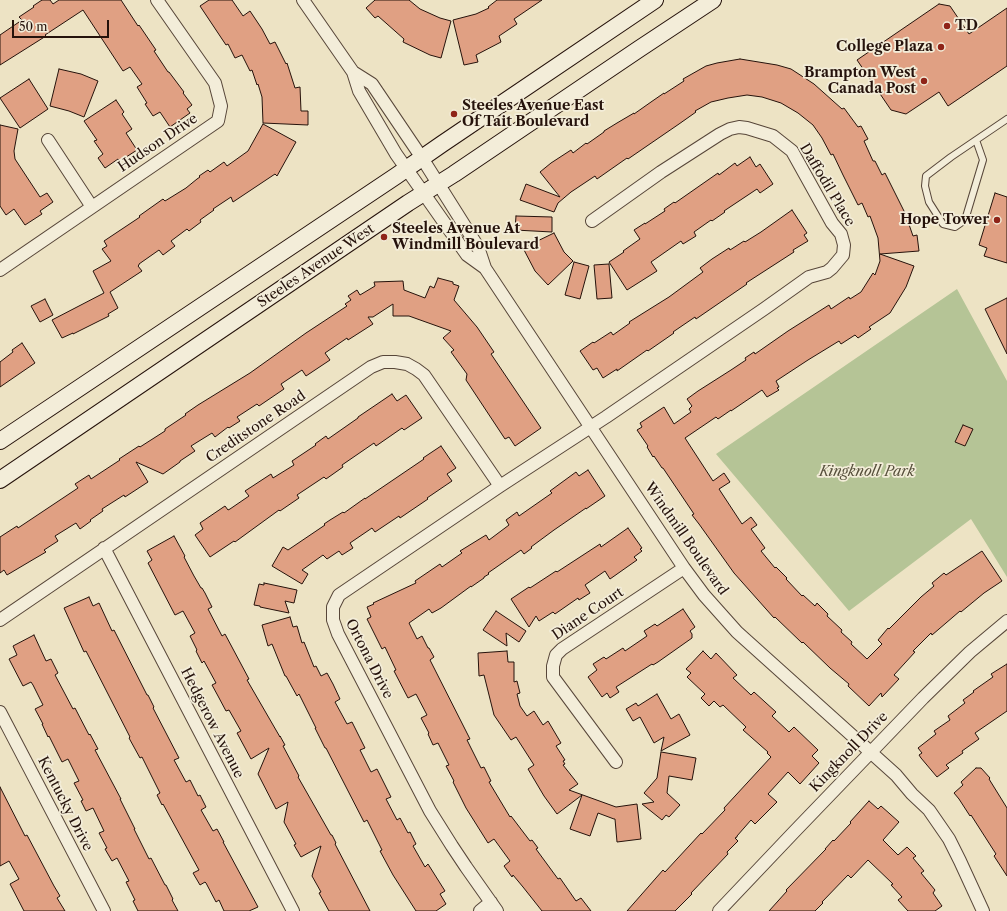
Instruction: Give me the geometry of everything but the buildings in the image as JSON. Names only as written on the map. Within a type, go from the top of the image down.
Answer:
[{"type":"main road","points":[[0,441],[406,169],[425,162],[655,0]]},
{"type":"main road","name":"Steeles Avenue West","points":[[0,480],[424,193],[713,0]]},
{"type":"street","name":"Hudson Drive","points":[[0,270],[218,121],[221,106],[215,83],[157,0]]},
{"type":"street","points":[[303,0],[352,72]]},
{"type":"street","name":"Windmill Boulevard","points":[[352,72],[359,90],[406,169],[467,255],[484,268]]},
{"type":"street","name":"Windmill Boulevard","points":[[352,72],[372,84],[425,162],[478,247],[484,268],[684,568],[704,595],[737,632],[896,775],[912,794],[929,810],[949,839],[983,911]]},
{"type":"street","name":"Daffodil Place","points":[[591,427],[752,318],[809,277],[827,272],[843,255],[844,245],[841,234],[832,223],[792,151],[773,136],[747,128],[730,129],[720,134],[661,172],[592,221]]},
{"type":"street","points":[[48,140],[92,207]]},
{"type":"street","name":"Creditstone Road","points":[[0,620],[371,367],[383,362],[407,364],[424,375],[500,486]]},
{"type":"street","name":"Ortona Drive","points":[[494,906],[459,857],[430,811],[338,634],[333,620],[332,607],[338,595],[591,427]]},
{"type":"street","name":"Hedgerow Avenue","points":[[104,548],[293,911]]},
{"type":"street","name":"Diane Court","points":[[616,762],[553,677],[553,666],[556,655],[562,649],[684,568]]},
{"type":"street","name":"Kingknoll Drive","points":[[719,911],[923,698],[970,652],[1007,621]]},
{"type":"street","name":"Kentucky Drive","points":[[0,712],[104,911]]},
{"type":"street","points":[[480,911],[494,906]]},
{"type":"lane","points":[[976,140],[983,160],[964,220],[955,227],[944,224],[929,202],[925,186],[926,176],[951,157],[976,140],[1007,119]]},
{"type":"green space","name":"Kingknoll Park","points":[[957,289],[1007,381],[1007,577],[971,519],[849,611],[716,454]]},
{"type":"place","name":"TD","points":[[947,26]]},
{"type":"place","name":"College Plaza","points":[[941,47]]},
{"type":"place","name":"Brampton West Canada Post","points":[[924,81]]},
{"type":"place","name":"Steeles Avenue East Of Tait Boulevard","points":[[454,114]]},
{"type":"place","name":"Hope Tower","points":[[997,220]]},
{"type":"place","name":"Steeles Avenue At Windmill Boulevard","points":[[384,237]]}]
